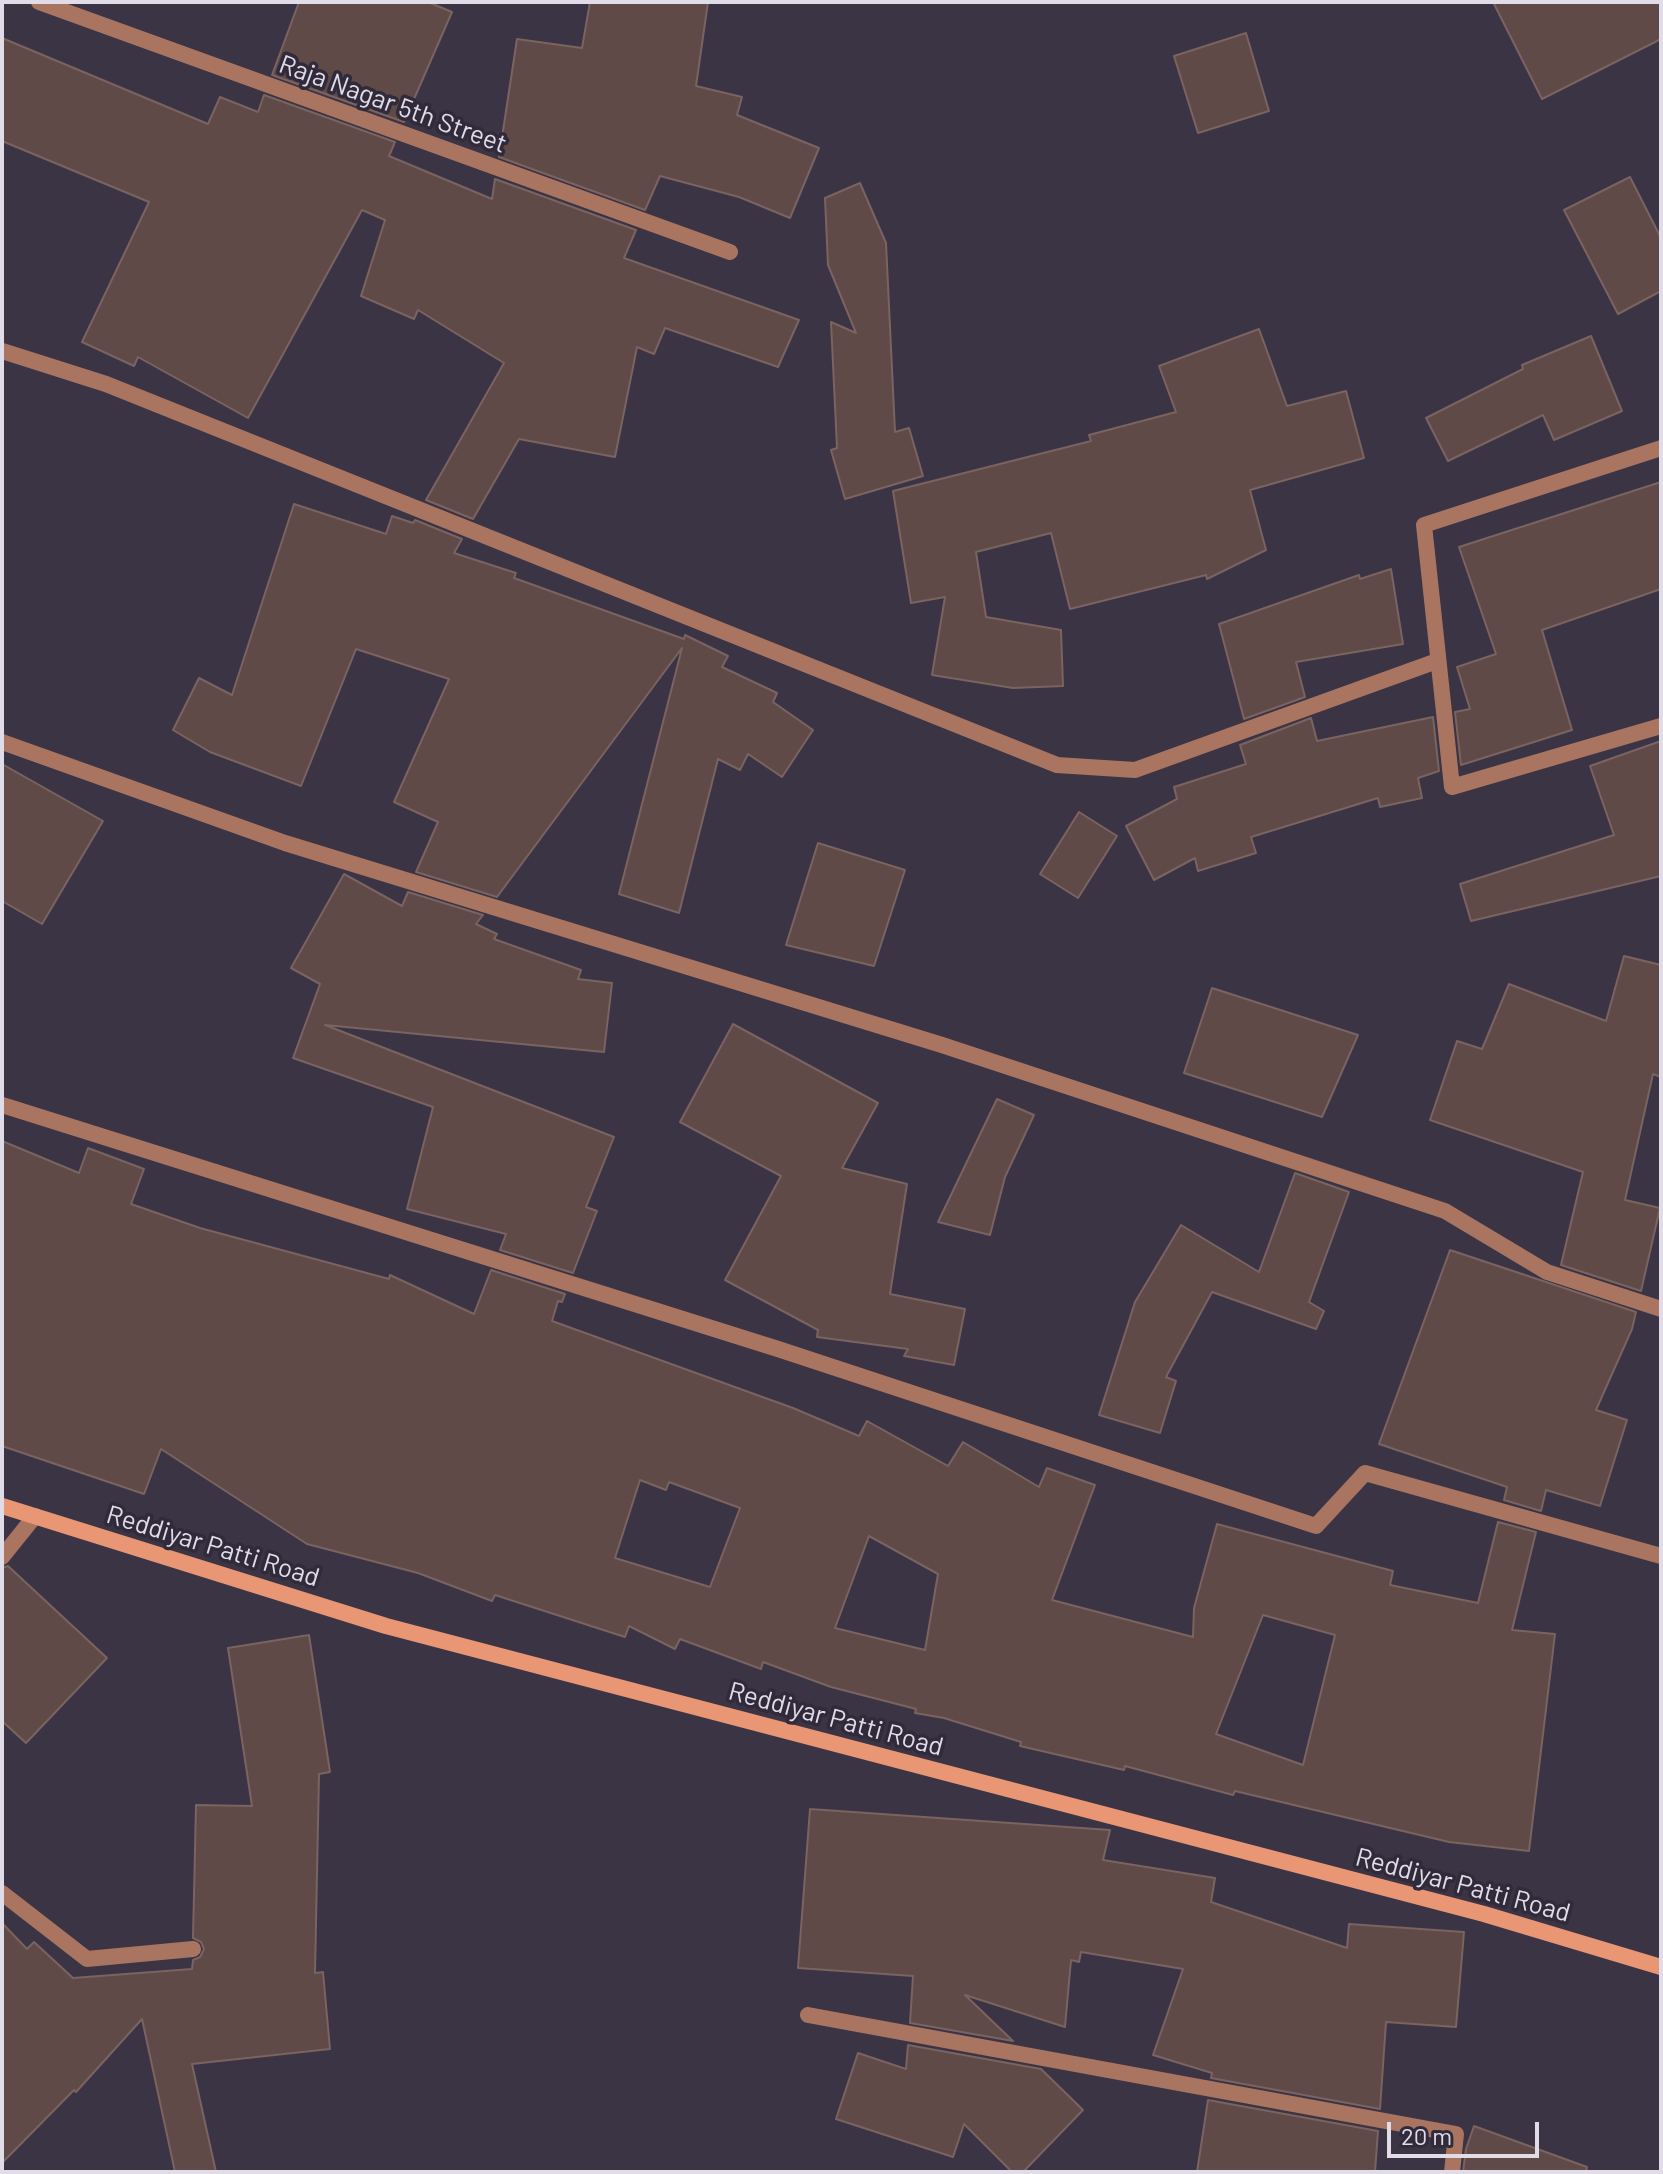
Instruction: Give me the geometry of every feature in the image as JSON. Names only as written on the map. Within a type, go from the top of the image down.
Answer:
[{"type":"street","name":"Raja Nagar 5th Street","points":[[39,2],[730,252]]},
{"type":"street","points":[[2,351],[106,384],[1057,765],[1135,770],[1437,661]]},
{"type":"street","points":[[1661,448],[1424,525],[1452,787],[1661,726]]},
{"type":"street","points":[[2,742],[285,843],[942,1045],[1445,1211],[1547,1272],[1661,1309]]},
{"type":"street","points":[[2,1105],[793,1354],[1316,1526],[1365,1473],[1661,1556]]},
{"type":"street","name":"Reddiyar Patti Road","points":[[2,1506],[386,1626],[1484,1914],[1661,1967]]},
{"type":"street","points":[[2,1557],[35,1516]]},
{"type":"street","points":[[2,1893],[87,1959],[193,1949]]},
{"type":"street","points":[[808,2015],[1456,2134],[1452,2172]]},
{"type":"building","points":[[299,2],[428,2],[452,12],[404,122],[272,75]]},
{"type":"building","points":[[590,2],[708,2],[696,86],[742,97],[737,115],[819,148],[790,218],[739,197],[660,176],[645,210],[499,157],[517,39],[582,48]]},
{"type":"building","points":[[1493,2],[1661,2],[1661,39],[1542,99]]},
{"type":"building","points":[[1246,33],[1269,111],[1198,133],[1174,56]]},
{"type":"building","points":[[2,38],[208,124],[220,97],[258,112],[264,95],[395,142],[389,156],[492,199],[495,179],[636,230],[624,258],[799,320],[778,367],[665,328],[654,354],[637,347],[615,457],[519,439],[473,519],[426,500],[504,363],[418,310],[414,319],[361,296],[385,220],[362,210],[248,418],[138,357],[134,366],[82,342],[149,202],[2,141]]},
{"type":"building","points":[[1630,177],[1661,238],[1661,291],[1618,314],[1564,210]]},
{"type":"building","points":[[860,183],[886,243],[895,432],[909,428],[923,476],[845,499],[831,450],[837,448],[831,322],[856,333],[828,265],[825,198]]},
{"type":"building","points":[[1259,329],[1287,406],[1346,391],[1364,458],[1250,490],[1266,550],[1207,579],[1206,575],[1070,609],[1051,533],[976,552],[986,617],[1061,630],[1063,686],[1013,688],[932,675],[945,597],[911,603],[893,491],[1091,441],[1089,435],[1176,412],[1159,366]]},
{"type":"building","points":[[1591,336],[1622,411],[1554,440],[1543,415],[1448,461],[1426,418],[1523,369],[1522,365]]},
{"type":"building","points":[[1661,482],[1661,589],[1542,630],[1572,730],[1461,765],[1455,712],[1470,709],[1457,667],[1496,654],[1459,547]]},
{"type":"building","points":[[294,504],[386,534],[392,516],[413,523],[415,520],[462,539],[454,553],[516,573],[514,578],[684,639],[685,635],[728,656],[722,667],[777,693],[773,702],[813,730],[782,777],[748,754],[740,770],[718,759],[679,913],[619,894],[682,648],[497,897],[416,872],[438,822],[394,802],[449,679],[356,649],[301,786],[210,752],[173,730],[199,678],[232,695]]},
{"type":"building","points":[[1391,569],[1403,644],[1296,662],[1305,697],[1244,719],[1219,624],[1359,575],[1360,579]]},
{"type":"building","points":[[1433,717],[1439,771],[1418,778],[1422,798],[1380,807],[1378,798],[1251,837],[1256,853],[1198,871],[1195,858],[1154,880],[1126,826],[1177,799],[1174,787],[1246,764],[1240,745],[1311,718],[1317,741]]},
{"type":"building","points":[[1661,741],[1661,876],[1471,921],[1460,884],[1614,835],[1590,766]]},
{"type":"building","points":[[2,764],[103,821],[42,924],[2,901]]},
{"type":"building","points":[[1079,812],[1117,836],[1078,898],[1040,874]]},
{"type":"building","points":[[818,843],[905,870],[874,966],[786,945]]},
{"type":"building","points":[[344,874],[402,906],[408,892],[483,915],[476,924],[497,934],[494,939],[581,970],[578,979],[612,983],[604,1052],[325,1025],[614,1137],[586,1207],[597,1211],[573,1273],[500,1250],[506,1234],[407,1209],[433,1107],[293,1058],[320,984],[291,968]]},
{"type":"building","points":[[1624,956],[1661,965],[1661,1077],[1653,1074],[1625,1200],[1660,1208],[1641,1291],[1561,1265],[1583,1172],[1430,1120],[1457,1041],[1482,1049],[1509,984],[1606,1021]]},
{"type":"building","points":[[1212,988],[1358,1035],[1322,1117],[1184,1073]]},
{"type":"building","points":[[733,1024],[878,1103],[842,1168],[907,1184],[890,1294],[965,1309],[954,1365],[904,1356],[908,1349],[817,1337],[818,1330],[725,1280],[781,1176],[680,1122]]},
{"type":"building","points":[[997,1099],[1034,1115],[1005,1177],[990,1235],[938,1222]]},
{"type":"building","points":[[2,1141],[79,1173],[88,1148],[144,1169],[131,1204],[200,1228],[389,1279],[390,1275],[474,1314],[491,1270],[565,1294],[562,1302],[558,1301],[552,1321],[793,1408],[859,1436],[867,1421],[948,1466],[963,1442],[1039,1487],[1047,1468],[1095,1485],[1052,1600],[1193,1637],[1194,1608],[1217,1524],[1393,1571],[1390,1585],[1478,1603],[1498,1522],[1536,1532],[1512,1630],[1555,1634],[1529,1851],[1449,1842],[1235,1791],[1233,1795],[1125,1766],[1124,1770],[1020,1746],[1021,1742],[944,1718],[915,1713],[916,1709],[831,1687],[763,1662],[761,1669],[680,1639],[675,1649],[629,1626],[625,1637],[495,1595],[492,1601],[418,1573],[307,1544],[161,1449],[144,1494],[2,1446]],"holes":[[[640,1480],[666,1490],[669,1482],[740,1508],[710,1587],[615,1558]],[[869,1536],[938,1574],[925,1650],[835,1628]],[[1263,1615],[1335,1635],[1303,1765],[1216,1734]]]},
{"type":"building","points":[[1295,1173],[1349,1192],[1309,1302],[1324,1311],[1316,1329],[1212,1292],[1166,1377],[1176,1381],[1160,1433],[1099,1415],[1135,1302],[1181,1225],[1259,1272]]},
{"type":"building","points":[[1450,1250],[1636,1312],[1632,1329],[1596,1410],[1627,1420],[1600,1506],[1546,1490],[1541,1511],[1504,1500],[1507,1487],[1379,1444]]},
{"type":"building","points":[[8,1566],[107,1658],[26,1743],[2,1721],[2,1568]]},
{"type":"building","points":[[309,1635],[330,1772],[319,1774],[315,1973],[323,1972],[330,2049],[192,2064],[216,2172],[175,2172],[142,2019],[76,2092],[74,2090],[2,2163],[2,1923],[27,1949],[34,1942],[73,1978],[192,1969],[193,1960],[200,1957],[204,1949],[201,1942],[193,1938],[196,1805],[252,1806],[228,1648]]},
{"type":"building","points":[[810,1809],[1110,1830],[1103,1860],[1215,1878],[1211,1902],[1347,1948],[1349,1924],[1464,1932],[1456,2027],[1386,2022],[1380,2109],[1211,2078],[1212,2073],[1153,2055],[1183,1969],[1081,1952],[1079,1962],[1071,1960],[1065,2027],[965,1995],[1013,2041],[910,2023],[913,1976],[798,1968]]},
{"type":"building","points":[[908,2045],[1041,2069],[1083,2110],[1023,2172],[1012,2172],[964,2124],[953,2157],[836,2119],[858,2053],[906,2069]]},
{"type":"building","points":[[1208,2100],[1378,2131],[1375,2172],[1197,2172]]},
{"type":"building","points":[[1474,2126],[1587,2167],[1586,2172],[1463,2172],[1466,2149]]}]
